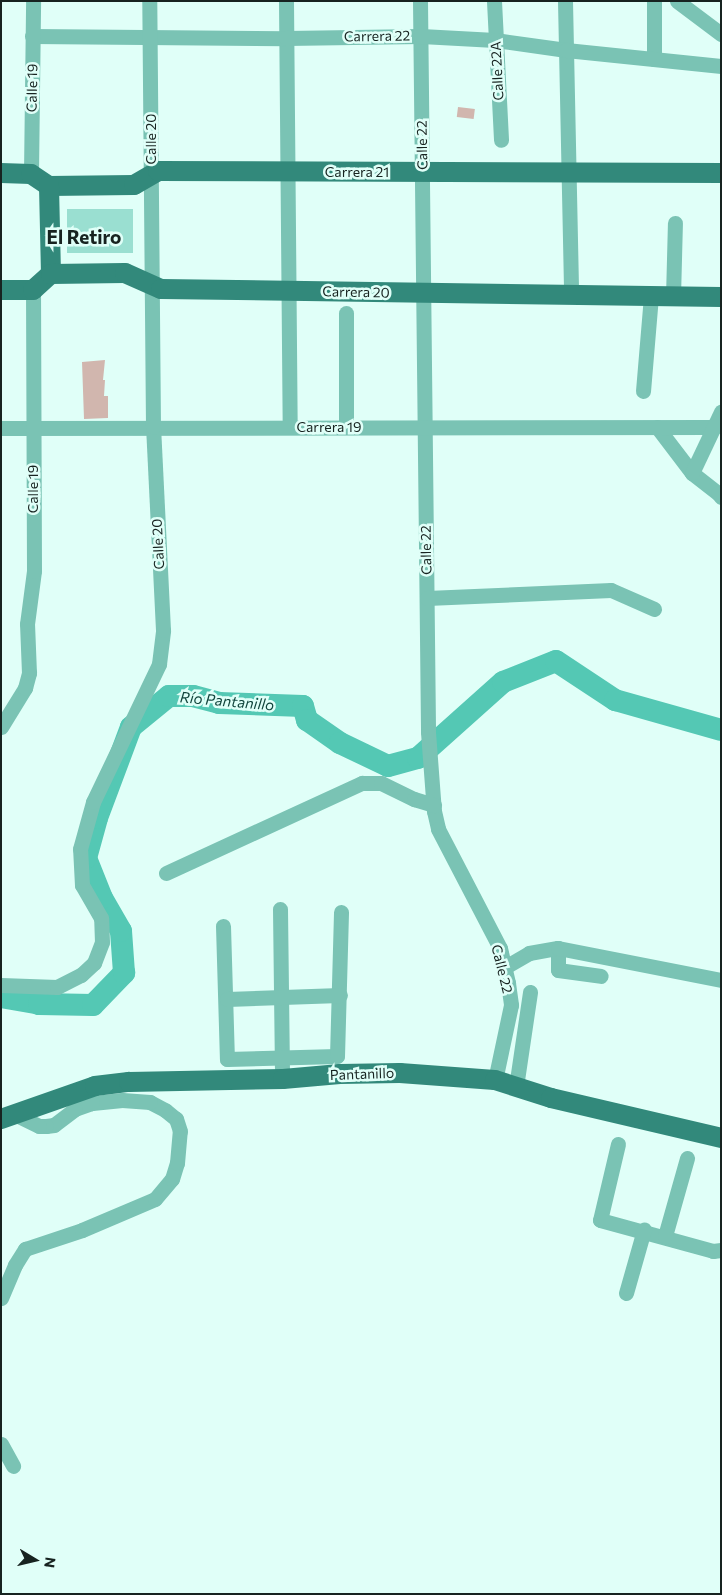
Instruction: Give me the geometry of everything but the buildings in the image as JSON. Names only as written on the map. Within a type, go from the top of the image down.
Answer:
[{"type":"main road","name":"Carrera 21","points":[[49,186],[134,185],[151,177],[158,171],[721,173]]},
{"type":"main road","points":[[1,173],[31,174],[49,186],[52,274],[33,290],[1,290]]},
{"type":"main road","name":"Carrera 20","points":[[52,274],[125,273],[152,287],[161,289],[721,297]]},
{"type":"main road","name":"Pantanillo","points":[[8,1117],[95,1086],[130,1082],[282,1079],[340,1074],[400,1073],[496,1080],[551,1098],[719,1139]]},
{"type":"street","name":"Calle 19","points":[[31,174],[32,1]]},
{"type":"street","name":"Calle 20","points":[[1,985],[57,986],[81,975],[94,963],[102,942],[101,918],[82,885],[80,849],[93,802],[159,664],[163,630],[153,427],[150,1]]},
{"type":"street","points":[[286,1],[290,427]]},
{"type":"street","name":"Calle 22","points":[[420,1],[428,732],[432,788],[438,829],[500,948],[505,967],[510,1005],[496,1080]]},
{"type":"street","name":"Calle 22A","points":[[494,1],[501,140]]},
{"type":"street","points":[[565,1],[571,295]]},
{"type":"street","points":[[654,1],[654,60]]},
{"type":"street","points":[[677,1],[721,34]]},
{"type":"street","name":"Carrera 22","points":[[32,36],[286,38],[421,36],[495,40],[566,50],[721,66]]},
{"type":"street","points":[[673,297],[675,223]]},
{"type":"street","name":"Calle 19","points":[[1,727],[25,688],[29,674],[27,624],[34,571],[33,290]]},
{"type":"street","points":[[644,392],[651,296]]},
{"type":"street","points":[[346,314],[346,427]]},
{"type":"street","points":[[692,474],[718,419]]},
{"type":"street","name":"Carrera 19","points":[[1,428],[657,427],[718,419]]},
{"type":"street","points":[[657,427],[692,474],[718,492],[721,497]]},
{"type":"street","points":[[427,598],[611,590],[654,609]]},
{"type":"street","points":[[166,874],[362,783],[381,783],[414,799],[434,805]]},
{"type":"street","points":[[280,909],[282,1079]]},
{"type":"street","points":[[223,926],[227,999],[227,1059],[337,1056],[341,912]]},
{"type":"street","points":[[500,948],[529,953],[558,948],[721,980]]},
{"type":"street","points":[[558,948],[558,970],[601,976]]},
{"type":"street","points":[[505,967],[529,953]]},
{"type":"street","points":[[516,1087],[530,992]]},
{"type":"street","points":[[227,999],[340,995]]},
{"type":"street","points":[[1,1298],[14,1265],[25,1250],[82,1230],[155,1199],[172,1179],[177,1163],[180,1131],[176,1119],[150,1102],[122,1100],[92,1104],[75,1109],[54,1125],[46,1126],[39,1126],[8,1117]]},
{"type":"street","points":[[618,1144],[600,1220],[644,1230],[713,1251],[721,1250]]},
{"type":"street","points":[[665,1236],[687,1158]]},
{"type":"street","points":[[626,1293],[644,1230]]},
{"type":"street","points":[[1,1444],[13,1466]]},
{"type":"green space","points":[[67,209],[133,209],[133,253],[67,253]]},
{"type":"waterway","name":"Río Pantanillo","points":[[1,997],[39,1004],[93,1005],[124,973],[121,931],[102,898],[86,858],[97,818],[131,727],[169,696],[193,696],[219,703],[303,706],[307,720],[340,743],[388,766],[418,758],[503,682],[556,661],[615,700],[721,730]]},
{"type":"district","name":"El Retiro","points":[[84,237]]}]
